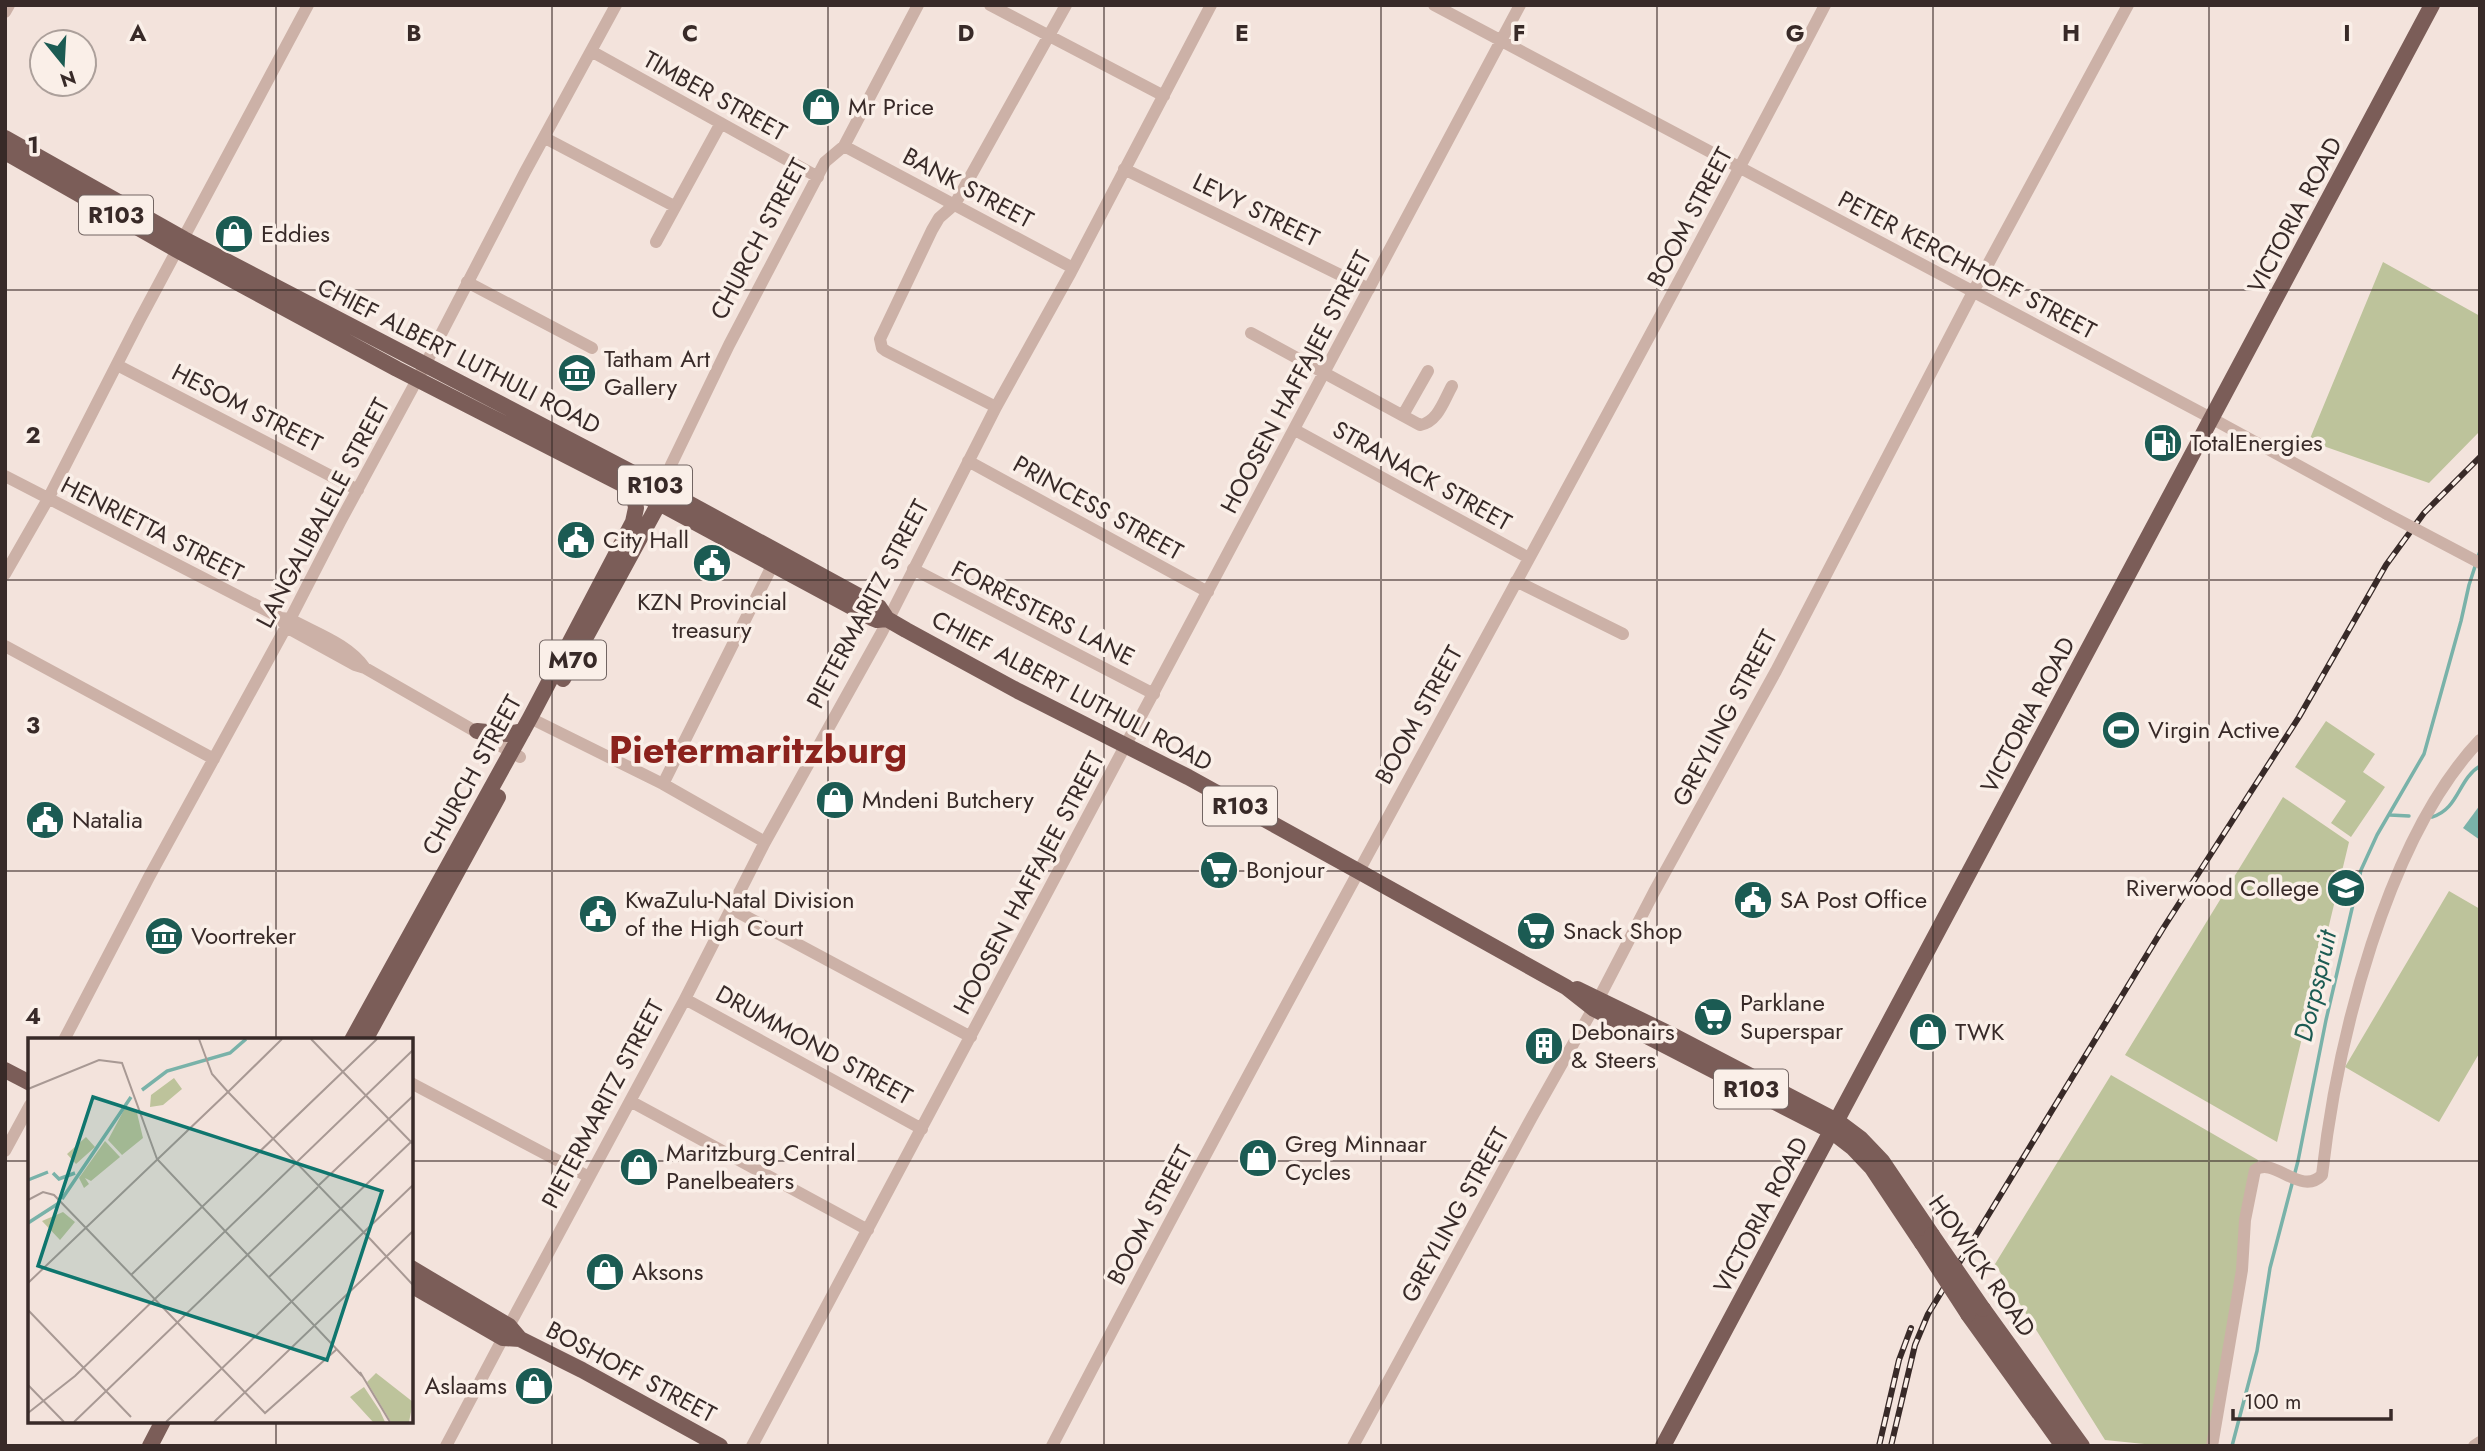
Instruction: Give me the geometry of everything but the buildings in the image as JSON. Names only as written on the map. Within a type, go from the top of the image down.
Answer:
[{"type":"main road","name":"VICTORIA ROAD","points":[[1662,1446],[2432,5]]},
{"type":"main road","name":"CHIEF ALBERT LUTHULI ROAD","points":[[5,138],[180,244]]},
{"type":"main road","name":"CHIEF ALBERT LUTHULI ROAD","points":[[5,152],[421,373],[633,490],[658,492],[773,564],[872,618],[887,619]]},
{"type":"main road","name":"CHIEF ALBERT LUTHULI ROAD","points":[[421,373],[879,607],[887,619],[1018,691],[1359,871],[1566,987],[1834,1126]]},
{"type":"main road","name":"CHURCH STREET","points":[[531,724],[633,522],[636,508],[633,490]]},
{"type":"main road","name":"CHURCH STREET","points":[[366,1038],[531,724],[658,492]]},
{"type":"main road","points":[[477,731],[507,734],[531,724]]},
{"type":"main road","name":"CHURCH STREET","points":[[353,1038],[515,754]]},
{"type":"main road","points":[[5,1059],[28,1070]]},
{"type":"main road","points":[[5,1070],[28,1082]]},
{"type":"main road","name":"HOWICK ROAD","points":[[1834,1126],[1861,1139],[1882,1161],[1927,1239],[2063,1446]]},
{"type":"main road","name":"BOSHOFF STREET","points":[[413,1269],[506,1332]]},
{"type":"main road","name":"BOSHOFF STREET","points":[[413,1286],[582,1370],[720,1446]]},
{"type":"main road","name":"HOWICK ROAD","points":[[1975,1312],[2082,1446]]},
{"type":"main road","points":[[141,1446],[151,1423]]},
{"type":"main road","points":[[150,1446],[162,1423]]},
{"type":"street","points":[[5,12],[9,5]]},
{"type":"street","points":[[5,574],[48,499],[308,5]]},
{"type":"street","name":"LANGALIBALELE STREET","points":[[65,1038],[616,5]]},
{"type":"street","name":"CHURCH STREET","points":[[658,492],[729,345],[818,177],[829,158],[844,146],[918,5]]},
{"type":"street","points":[[990,5],[1164,96]]},
{"type":"street","points":[[996,407],[886,351],[880,343],[881,334],[932,230],[939,218],[955,204],[1066,5]]},
{"type":"street","name":"PIETERMARITZ STREET","points":[[446,1446],[1211,5]]},
{"type":"street","name":"PETER KERCHHOFF STREET","points":[[1434,5],[2480,563]]},
{"type":"street","name":"HOOSEN HAFFAJEE STREET","points":[[752,1446],[1520,5]]},
{"type":"street","name":"BOOM STREET","points":[[1052,1446],[1250,1071],[1740,168],[1825,5]]},
{"type":"street","name":"GREYLING STREET","points":[[1353,1446],[1776,671],[1973,292],[2127,5]]},
{"type":"street","name":"TIMBER STREET","points":[[591,51],[818,177]]},
{"type":"street","points":[[656,242],[721,123]]},
{"type":"street","points":[[545,138],[674,206]]},
{"type":"street","name":"BANK STREET","points":[[844,146],[1073,268]]},
{"type":"street","name":"LEVY STREET","points":[[1124,169],[1369,289]]},
{"type":"street","points":[[467,282],[592,348]]},
{"type":"street","points":[[1251,333],[1420,425],[1434,419],[1452,386]]},
{"type":"street","name":"HESOM STREET","points":[[117,365],[358,490]]},
{"type":"street","points":[[1403,415],[1428,371]]},
{"type":"street","name":"STRANACK STREET","points":[[1295,430],[1529,558]]},
{"type":"street","name":"PRINCESS STREET","points":[[968,461],[1208,592]]},
{"type":"street","name":"HENRIETTA STREET","points":[[5,475],[357,655],[365,668]]},
{"type":"street","points":[[663,784],[773,564]]},
{"type":"street","name":"FORRESTERS LANE","points":[[913,569],[1154,694]]},
{"type":"street","points":[[1516,581],[1623,634]]},
{"type":"street","name":"HENRIETTA STREET","points":[[286,621],[311,640],[515,754]]},
{"type":"street","points":[[274,649],[293,639],[311,640]]},
{"type":"street","points":[[5,646],[215,759]]},
{"type":"street","points":[[531,724],[663,784],[765,842]]},
{"type":"street","points":[[2212,1446],[2238,1300],[2245,1220],[2255,1170],[2263,1166],[2305,1182],[2317,1180],[2322,1175],[2330,1108],[2368,956],[2410,844],[2450,778],[2480,740]]},
{"type":"street","points":[[732,909],[971,1037]]},
{"type":"street","name":"DRUMMOND STREET","points":[[685,999],[922,1129]]},
{"type":"street","points":[[413,1084],[589,1177]]},
{"type":"street","points":[[630,1101],[868,1230]]},
{"type":"street","points":[[5,1151],[28,1109]]},
{"type":"street","points":[[2474,1446],[2480,1442]]},
{"type":"green space","points":[[2383,262],[2480,316],[2480,431],[2429,483],[2309,441]]},
{"type":"green space","points":[[2326,721],[2375,754],[2363,772],[2385,787],[2351,837],[2331,823],[2346,801],[2295,767]]},
{"type":"green space","points":[[2283,797],[2349,842],[2277,1142],[2125,1055]]},
{"type":"green space","points":[[2449,891],[2480,909],[2480,1052],[2439,1122],[2345,1067]]},
{"type":"green space","points":[[2111,1075],[2258,1160],[2208,1446],[2164,1446],[2105,1440],[1995,1264]]},
{"type":"water","points":[[2480,805],[2480,840],[2463,828]]},
{"type":"waterway","name":"Dorpspruit","points":[[2232,1446],[2257,1351],[2270,1268],[2298,1161],[2326,1020],[2361,870],[2377,835],[2424,754],[2480,551]]},
{"type":"waterway","points":[[2432,817],[2448,807],[2467,778],[2480,766]]},
{"type":"waterway","points":[[2390,815],[2409,816]]},
{"type":"railway","points":[[1891,1446],[1915,1345],[1928,1314],[2162,930],[2299,717],[2386,565],[2424,513],[2480,457]]},
{"type":"railway","points":[[1879,1446],[1899,1360],[1911,1328]]},
{"type":"place","name":"Mr Price","points":[[821,107]]},
{"type":"place","name":"Eddies","points":[[234,234]]},
{"type":"place","name":"Tatham Art Gallery","points":[[577,373]]},
{"type":"place","name":"TotalEnergies","points":[[2163,443]]},
{"type":"place","name":"City Hall","points":[[576,540]]},
{"type":"place","name":"KZN Provincial treasury","points":[[712,563]]},
{"type":"place","name":"Virgin Active","points":[[2121,730]]},
{"type":"place","name":"Mndeni Butchery","points":[[835,800]]},
{"type":"place","name":"Natalia","points":[[45,820]]},
{"type":"place","name":"Bonjour","points":[[1219,870]]},
{"type":"place","name":"Riverwood College","points":[[2346,888]]},
{"type":"place","name":"SA Post Office","points":[[1753,900]]},
{"type":"place","name":"KwaZulu-Natal Division of the High Court","points":[[598,914]]},
{"type":"place","name":"Snack Shop","points":[[1536,931]]},
{"type":"place","name":"Voortreker","points":[[164,936]]},
{"type":"place","name":"Parklane Superspar","points":[[1713,1017]]},
{"type":"place","name":"TWK","points":[[1928,1032]]},
{"type":"place","name":"Debonairs & Steers","points":[[1544,1046]]},
{"type":"place","name":"Greg Minnaar Cycles","points":[[1258,1158]]},
{"type":"place","name":"Maritzburg Central Panelbeaters","points":[[639,1167]]},
{"type":"place","name":"Aksons","points":[[605,1272]]},
{"type":"place","name":"Aslaams","points":[[534,1386]]},
{"type":"district","name":"Pietermaritzburg","points":[[758,750]]}]
